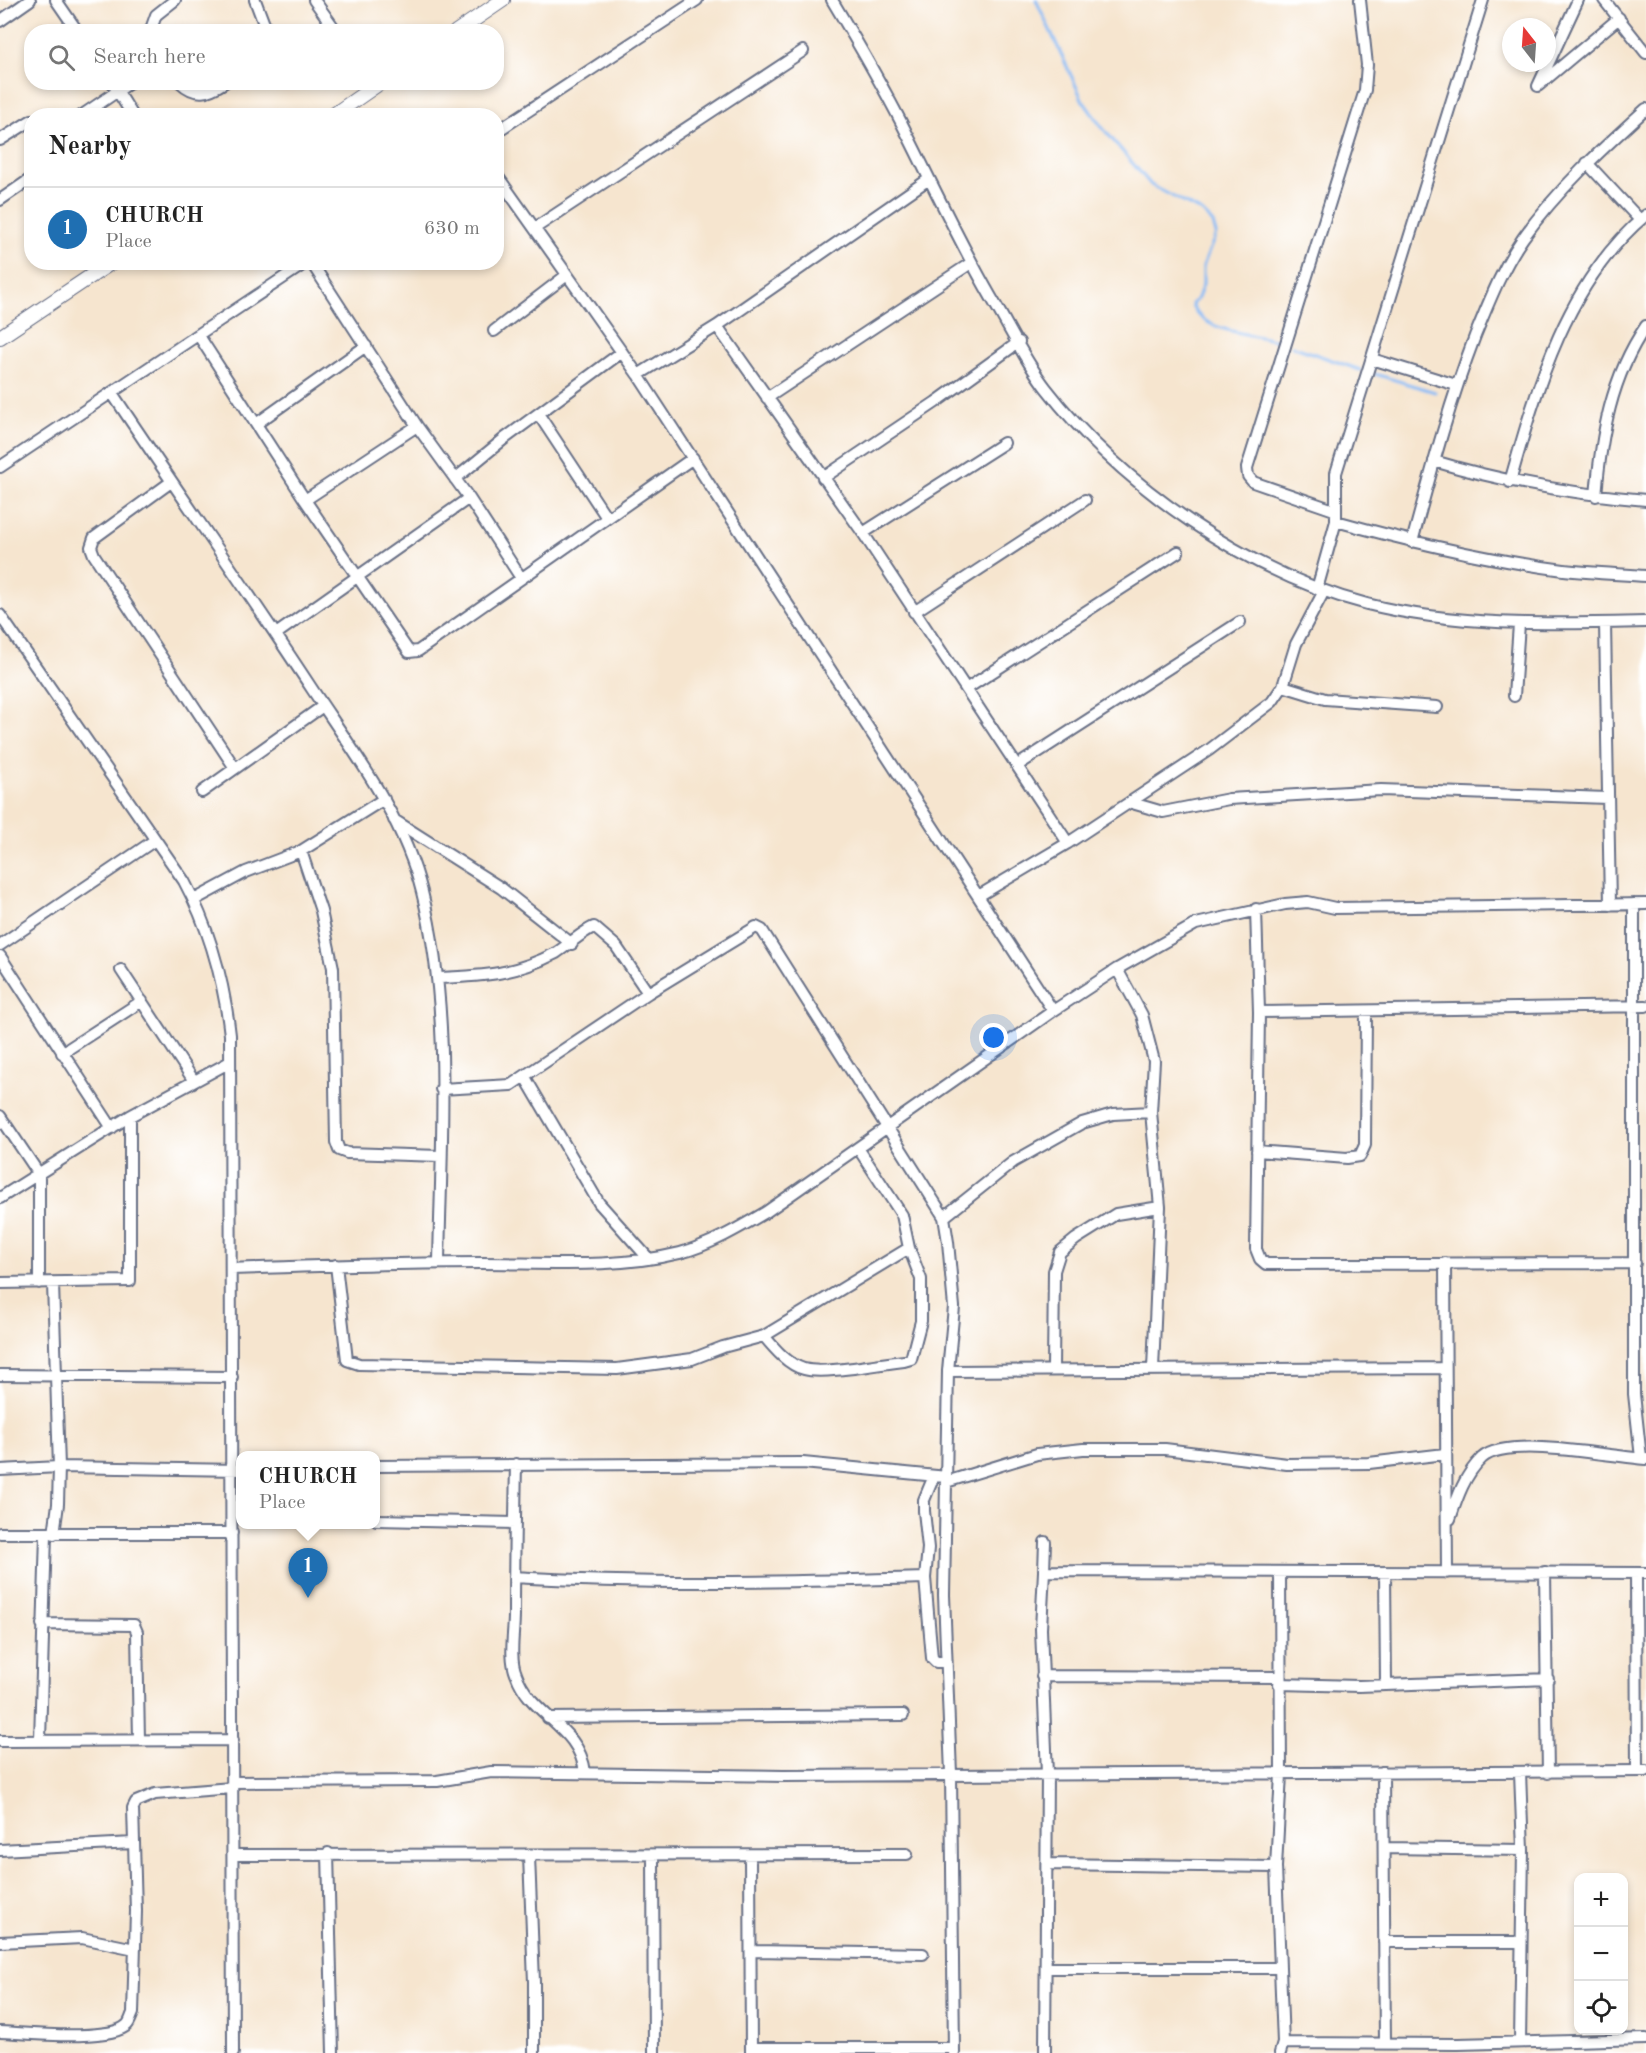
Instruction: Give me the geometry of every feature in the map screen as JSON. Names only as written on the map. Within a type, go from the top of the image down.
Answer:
[{"type":"street","points":[[9,0],[16,9]]},
{"type":"street","points":[[0,21],[30,0]]},
{"type":"street","points":[[56,0],[72,24]]},
{"type":"street","points":[[153,24],[156,15],[175,0]]},
{"type":"street","points":[[315,0],[332,24]]},
{"type":"street","points":[[468,24],[503,0]]},
{"type":"street","points":[[504,127],[697,0]]},
{"type":"street","points":[[832,0],[877,77],[971,263],[1045,387],[1139,483],[1211,534],[1321,590],[1402,611],[1519,624],[1646,622]]},
{"type":"street","points":[[1360,0],[1367,65],[1365,90],[1247,468],[1248,476],[1253,483],[1335,516],[1412,542],[1564,570],[1646,576]]},
{"type":"street","points":[[980,895],[1132,803],[1259,713],[1272,702],[1284,686],[1296,644],[1321,590],[1335,516],[1336,473],[1482,0]]},
{"type":"street","points":[[1578,0],[1538,86],[1619,18]]},
{"type":"street","points":[[1605,0],[1646,52]]},
{"type":"street","points":[[257,1],[264,24]]},
{"type":"street","points":[[535,228],[802,51]]},
{"type":"street","points":[[90,108],[111,90]]},
{"type":"street","points":[[117,90],[128,108]]},
{"type":"street","points":[[190,90],[200,93],[207,90]]},
{"type":"street","points":[[343,108],[368,90]]},
{"type":"street","points":[[1412,542],[1456,385],[1496,284],[1522,239],[1548,204],[1646,109]]},
{"type":"street","points":[[0,140],[24,125]]},
{"type":"street","points":[[1510,482],[1533,403],[1570,310],[1590,279],[1643,217],[1587,164]]},
{"type":"street","points":[[638,375],[717,326],[929,179]]},
{"type":"street","points":[[0,200],[24,184]]},
{"type":"street","points":[[504,185],[638,375],[980,895],[1053,1011]]},
{"type":"street","points":[[767,398],[971,263]]},
{"type":"street","points":[[0,337],[100,270]]},
{"type":"street","points":[[0,467],[297,270]]},
{"type":"street","points":[[314,270],[521,578]]},
{"type":"street","points":[[494,331],[567,275]]},
{"type":"street","points":[[717,326],[863,533],[1068,843]]},
{"type":"street","points":[[1596,496],[1605,420],[1623,370],[1646,326]]},
{"type":"street","points":[[199,336],[305,500],[409,652],[418,651],[693,458]]},
{"type":"street","points":[[823,478],[936,402],[1019,342]]},
{"type":"street","points":[[256,424],[366,346]]},
{"type":"street","points":[[456,479],[504,439],[622,352]]},
{"type":"street","points":[[1372,359],[1456,385]]},
{"type":"street","points":[[112,393],[362,761],[394,820],[422,890],[438,978],[441,1089],[439,1263]]},
{"type":"street","points":[[539,415],[607,518]]},
{"type":"street","points":[[305,500],[417,426]]},
{"type":"street","points":[[863,533],[1004,443]]},
{"type":"street","points":[[1434,461],[1510,482],[1596,496],[1646,500]]},
{"type":"street","points":[[171,482],[94,538],[91,546],[94,555],[235,768]]},
{"type":"street","points":[[276,634],[469,498]]},
{"type":"street","points":[[914,612],[1085,500]]},
{"type":"street","points":[[966,690],[1178,552]]},
{"type":"street","points":[[0,615],[194,900],[219,969],[230,1035],[232,1377],[236,1470],[232,1533],[233,2053]]},
{"type":"street","points":[[1018,765],[1240,622]]},
{"type":"street","points":[[1605,623],[1610,904]]},
{"type":"street","points":[[1514,696],[1519,624]]},
{"type":"street","points":[[1284,686],[1336,700],[1437,707]]},
{"type":"street","points":[[202,792],[323,706]]},
{"type":"street","points":[[1132,803],[1163,812],[1229,799],[1381,790],[1607,798]]},
{"type":"street","points":[[194,900],[246,872],[301,851],[384,799]]},
{"type":"street","points":[[394,820],[501,888],[572,944]]},
{"type":"street","points":[[0,945],[155,840]]},
{"type":"street","points":[[301,851],[321,912],[333,968],[336,1142],[339,1150],[346,1153],[440,1156]]},
{"type":"street","points":[[231,1269],[439,1263],[600,1263],[649,1259],[682,1252],[727,1234],[766,1212],[1053,1011],[1117,969],[1196,924],[1256,909],[1308,902],[1335,908],[1640,904],[1633,1006],[1634,1155],[1639,1257],[1635,1415],[1644,1459],[1537,1448],[1511,1447],[1494,1451],[1482,1458],[1459,1492],[1447,1526]]},
{"type":"street","points":[[1256,909],[1259,1012],[1256,1249],[1266,1264],[1445,1263],[1639,1257]]},
{"type":"street","points":[[441,1089],[505,1088],[525,1077],[648,993],[756,927],[762,930],[944,1217],[953,1289],[948,1371],[944,1595],[951,1774],[954,2051],[751,2051],[750,1856]]},
{"type":"street","points":[[438,978],[506,974],[522,969],[572,944],[588,928],[599,929],[616,945],[648,993]]},
{"type":"street","points":[[0,956],[112,1128]]},
{"type":"street","points":[[1117,969],[1142,1015],[1150,1036],[1154,1061],[1151,1112],[1160,1207],[1153,1369]]},
{"type":"street","points":[[121,970],[194,1081]]},
{"type":"street","points":[[62,1053],[142,1001]]},
{"type":"street","points":[[1259,1012],[1646,1006]]},
{"type":"street","points":[[1257,1151],[1347,1158],[1360,1156],[1365,1145],[1366,1012]]},
{"type":"street","points":[[0,1198],[130,1116],[230,1062]]},
{"type":"street","points":[[525,1077],[599,1203],[649,1259]]},
{"type":"street","points":[[944,1217],[1013,1162],[1082,1123],[1113,1114],[1151,1112]]},
{"type":"street","points":[[0,1116],[39,1174],[39,1283]]},
{"type":"street","points":[[0,1283],[53,1284],[130,1281],[130,1116]]},
{"type":"street","points":[[764,1336],[788,1360],[804,1369],[829,1369],[911,1359],[915,1353],[921,1322],[921,1279],[909,1248],[902,1215],[858,1148]]},
{"type":"street","points":[[1634,1155],[1646,1155]]},
{"type":"street","points":[[1053,1369],[1054,1271],[1060,1252],[1116,1214],[1160,1207]]},
{"type":"street","points":[[336,1265],[347,1360],[359,1364],[617,1369],[692,1359],[723,1347],[764,1336],[909,1248]]},
{"type":"street","points":[[1445,1263],[1447,1573]]},
{"type":"street","points":[[40,1740],[42,1624],[50,1534],[58,1504],[59,1467],[53,1284]]},
{"type":"street","points":[[948,1371],[1445,1368]]},
{"type":"street","points":[[0,1375],[232,1377]]},
{"type":"street","points":[[380,1466],[803,1463],[934,1476],[946,1480],[1037,1454],[1083,1449],[1165,1449],[1287,1464],[1369,1463],[1445,1454]]},
{"type":"street","points":[[516,1464],[515,1672],[532,1700],[576,1743],[584,1760],[585,1772]]},
{"type":"street","points":[[0,1470],[59,1467],[236,1470]]},
{"type":"street","points":[[934,1476],[924,1500],[928,1548],[925,1578],[932,1658],[936,1662],[946,1662]]},
{"type":"street","points":[[380,1520],[515,1523]]},
{"type":"street","points":[[0,1533],[232,1533]]},
{"type":"street","points":[[1045,1542],[1042,1676],[1047,1774],[1045,2053]]},
{"type":"street","points":[[0,2032],[55,2035],[97,2034],[119,2030],[128,2024],[133,2013],[135,1949],[133,1808],[140,1799],[155,1794],[233,1785],[437,1781],[479,1772],[783,1776],[1642,1771],[1641,1573],[1044,1570]]},
{"type":"street","points":[[1280,1572],[1281,1774],[1276,1867],[1282,2048],[1385,2044],[1458,2049],[1520,2042],[1646,2039]]},
{"type":"street","points":[[1385,1572],[1386,1684]]},
{"type":"street","points":[[1545,1572],[1548,1773]]},
{"type":"street","points":[[514,1577],[612,1583],[770,1583],[925,1578]]},
{"type":"street","points":[[42,1624],[134,1625],[137,1632],[139,1740]]},
{"type":"street","points":[[1042,1676],[1386,1684],[1548,1680]]},
{"type":"street","points":[[548,1718],[903,1715]]},
{"type":"street","points":[[0,1741],[233,1740]]},
{"type":"street","points":[[1383,1772],[1385,2044]]},
{"type":"street","points":[[1520,1773],[1522,1850],[1520,2042]]},
{"type":"street","points":[[0,1850],[133,1844]]},
{"type":"street","points":[[1385,1848],[1522,1850]]},
{"type":"street","points":[[234,1855],[328,1853],[529,1856],[908,1854]]},
{"type":"street","points":[[328,1853],[333,2053]]},
{"type":"street","points":[[653,1855],[654,2053]]},
{"type":"street","points":[[529,1856],[534,1982],[534,2053]]},
{"type":"street","points":[[1047,1864],[1276,1867]]},
{"type":"street","points":[[0,1942],[82,1938],[102,1940],[135,1949]]},
{"type":"street","points":[[1384,1942],[1521,1942]]},
{"type":"street","points":[[751,1951],[923,1954]]},
{"type":"street","points":[[1047,1968],[1278,1968]]},
{"type":"street","points":[[1607,2040],[1607,2053]]},
{"type":"waterway","points":[[1036,0],[1083,101],[1101,126],[1151,185],[1202,212],[1213,223],[1216,234],[1203,266],[1203,284],[1198,298],[1192,304],[1197,314],[1216,326],[1277,341]]},
{"type":"waterway","points":[[1292,346],[1360,370]]},
{"type":"waterway","points":[[1375,374],[1435,392]]},
{"type":"place","name":"CHURCH","points":[[308,1598]]}]
